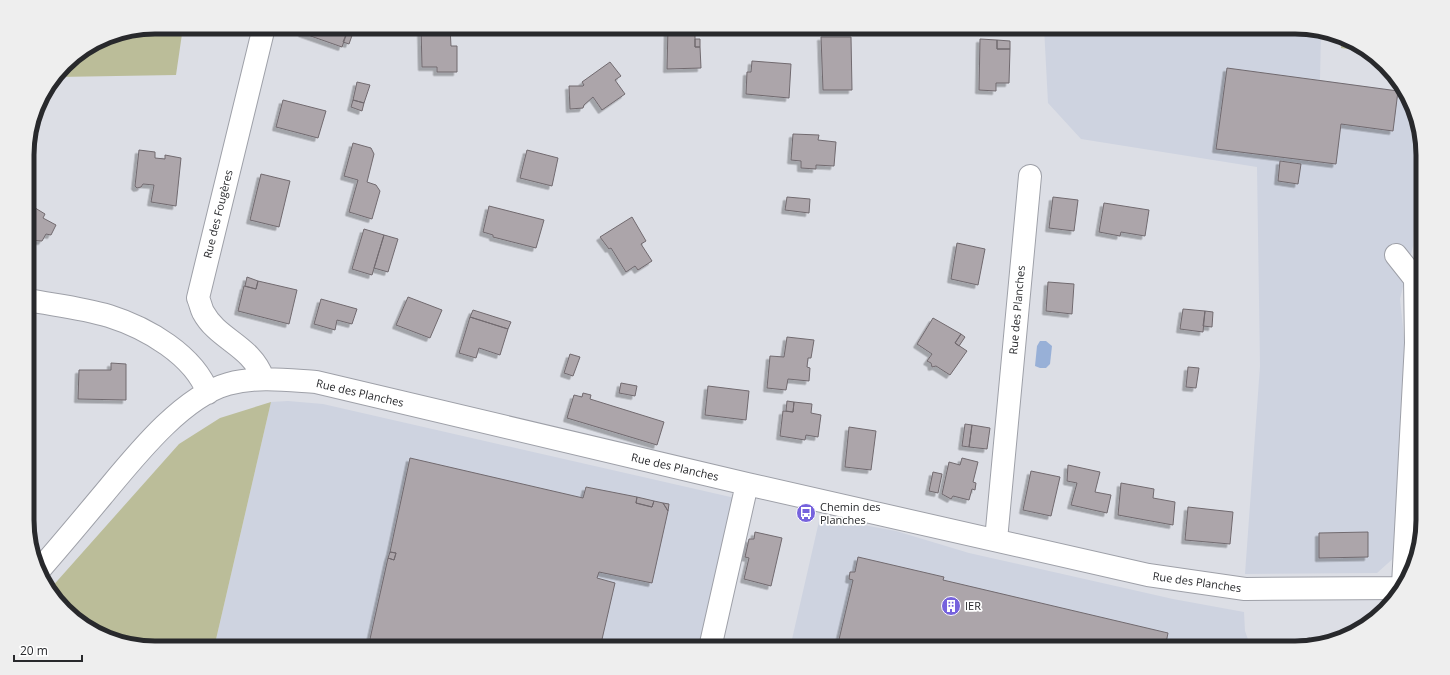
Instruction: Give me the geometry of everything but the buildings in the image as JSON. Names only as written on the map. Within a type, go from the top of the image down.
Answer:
[{"type":"street","name":"Rue des Fougères","points":[[262,34],[198,298],[202,312],[214,326],[250,355],[258,365],[263,378]]},
{"type":"street","name":"Rue des Planches","points":[[996,540],[1030,176]]},
{"type":"street","points":[[1396,255],[1415,279],[1416,286]]},
{"type":"street","points":[[34,301],[109,316],[147,332],[186,358],[203,379],[208,393]]},
{"type":"street","points":[[1404,573],[1416,343]]},
{"type":"street","name":"Rue des Planches","points":[[43,566],[137,454],[171,419],[208,393],[228,384],[263,378],[316,382],[747,484],[1148,575],[1245,588],[1395,588]]},
{"type":"street","points":[[712,641],[747,484]]},
{"type":"shaded area","points":[[1044,34],[1303,34],[1318,36],[1321,37],[1320,80],[1397,90],[1407,109],[1412,124],[1416,155],[1416,189],[1413,246],[1400,299],[1406,356],[1397,555],[1377,573],[1245,574],[1260,366],[1257,167],[1081,139],[1048,103]]},
{"type":"shaded area","points":[[288,401],[323,404],[735,498],[703,641],[216,641],[271,402]]},
{"type":"shaded area","points":[[820,517],[896,531],[969,553],[1173,599],[1244,612],[1245,631],[1249,641],[792,641]]},
{"type":"green space","points":[[182,34],[176,75],[62,77],[75,64],[88,54],[116,40],[140,35]]},
{"type":"green space","points":[[1341,43],[1355,50],[1341,48]]},
{"type":"green space","points":[[271,402],[216,641],[155,641],[132,639],[109,632],[81,616],[59,594],[53,585],[179,444],[220,418]]},
{"type":"water","points":[[1040,341],[1046,341],[1052,346],[1050,364],[1046,368],[1035,366],[1037,346]]},
{"type":"place","name":"Chemin des Planches","points":[[806,513]]},
{"type":"place","name":"IER","points":[[951,606]]}]
